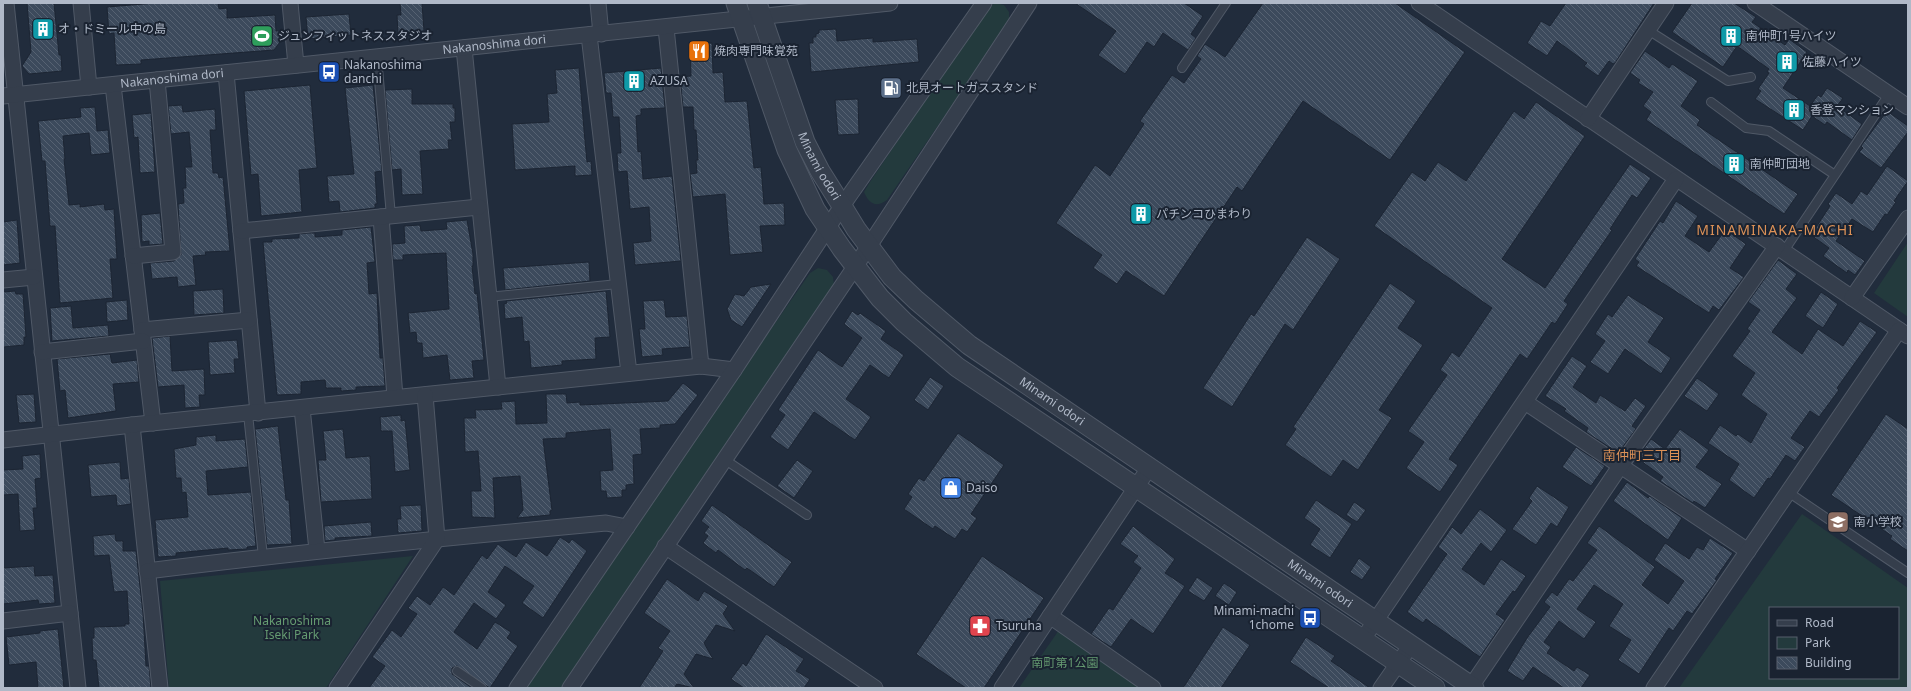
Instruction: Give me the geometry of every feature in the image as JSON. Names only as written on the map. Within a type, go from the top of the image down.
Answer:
[{"type":"street","points":[[6,3],[9,96],[34,277],[78,688]]},
{"type":"street","points":[[81,3],[88,87]]},
{"type":"street","points":[[290,3],[296,65]]},
{"type":"street","points":[[598,3],[595,34],[618,284],[629,373]]},
{"type":"street","name":"Nakanoshima dori","points":[[9,96],[595,34],[666,28],[738,10],[760,9],[804,13],[890,3]]},
{"type":"street","points":[[517,688],[734,370],[827,228],[984,3]]},
{"type":"street","points":[[570,688],[854,266],[869,246],[1029,3]]},
{"type":"street","points":[[1419,3],[1903,333],[1788,492],[1654,688]]},
{"type":"street","points":[[1588,119],[1666,3]]},
{"type":"street","points":[[1755,3],[1908,107]]},
{"type":"street","name":"Minami odori","points":[[760,9],[805,142],[842,206],[869,246],[897,282],[969,345],[1411,644],[1472,687]]},
{"type":"street","name":"Minami odori","points":[[738,10],[787,150],[815,209],[854,266],[880,298],[904,322],[958,367],[1435,688]]},
{"type":"street","points":[[666,28],[701,366]]},
{"type":"street","points":[[464,48],[498,387]]},
{"type":"street","points":[[226,73],[249,320],[253,413]]},
{"type":"street","points":[[133,256],[173,252],[158,80]]},
{"type":"street","points":[[113,86],[153,423]]},
{"type":"street","points":[[1363,639],[1676,179]]},
{"type":"street","points":[[241,231],[479,207]]},
{"type":"street","points":[[386,216],[395,397]]},
{"type":"street","points":[[1852,298],[1908,218]]},
{"type":"street","points":[[1472,687],[1621,465],[1780,248]]},
{"type":"street","points":[[3,280],[34,277]]},
{"type":"street","points":[[42,352],[142,335],[249,320]]},
{"type":"street","points":[[3,440],[395,397],[701,366],[734,370]]},
{"type":"street","points":[[337,688],[437,539],[425,394]]},
{"type":"street","points":[[1525,402],[1748,551]]},
{"type":"street","points":[[302,408],[316,550]]},
{"type":"street","points":[[132,425],[160,688]]},
{"type":"street","points":[[1002,688],[1150,468]]},
{"type":"street","points":[[147,571],[316,550],[606,523],[627,527]]},
{"type":"street","points":[[665,546],[875,688]]},
{"type":"street","points":[[3,621],[70,613]]},
{"type":"street","points":[[1050,616],[1153,688]]},
{"type":"street","points":[[1382,688],[1411,644]]},
{"type":"lane","points":[[1182,68],[1226,3]]},
{"type":"lane","points":[[1648,30],[1728,81],[1751,77]]},
{"type":"lane","points":[[377,57],[386,216]]},
{"type":"lane","points":[[1780,248],[1835,175],[1889,94]]},
{"type":"lane","points":[[1711,102],[1746,128],[1769,131],[1835,175]]},
{"type":"lane","points":[[488,297],[618,284]]},
{"type":"lane","points":[[253,413],[263,557]]},
{"type":"lane","points":[[724,460],[807,515]]},
{"type":"lane","points":[[1788,492],[1908,573]]},
{"type":"lane","points":[[457,671],[482,688]]},
{"type":"green space","points":[[995,3],[1004,5],[1009,12],[1009,22],[887,200],[879,204],[873,204],[864,192],[870,182],[986,9]]},
{"type":"green space","points":[[1908,242],[1908,317],[1874,293]]},
{"type":"green space","points":[[818,268],[827,270],[833,277],[834,286],[564,688],[525,688],[640,517],[810,273]]},
{"type":"green space","points":[[1802,514],[1908,588],[1908,688],[1679,688]]},
{"type":"green space","name":"Nakanoshima Iseki Park","points":[[413,556],[326,688],[169,688],[160,581]]},
{"type":"green space","name":"南町第1公園","points":[[1059,630],[1142,688],[1019,688]]},
{"type":"building","name":"オ・ドミール中の島","points":[[27,3],[54,3],[62,71],[29,74],[22,66],[31,52]]},
{"type":"building","points":[[156,3],[218,3],[219,9],[227,8],[227,18],[275,15],[276,31],[279,31],[280,42],[274,50],[141,60],[141,64],[116,65],[114,33],[109,34],[107,7]]},
{"type":"building","points":[[400,3],[422,3],[424,31],[398,34],[397,15],[401,15]]},
{"type":"building","points":[[1075,3],[1184,3],[1203,16],[1191,34],[1196,38],[1188,50],[1163,33],[1154,47],[1147,42],[1125,74],[1098,55],[1116,31]]},
{"type":"building","points":[[1263,3],[1395,3],[1465,52],[1390,160],[1303,101],[1242,191],[1237,187],[1164,296],[1126,271],[1117,284],[1093,268],[1102,255],[1056,223],[1095,165],[1110,176],[1144,124],[1140,121],[1172,75],[1184,83],[1201,59],[1197,56],[1205,44],[1225,57]]},
{"type":"building","points":[[1566,3],[1654,3],[1615,63],[1613,64],[1609,61],[1598,76],[1584,66],[1587,63],[1557,41],[1547,56],[1527,43],[1541,21],[1550,26]]},
{"type":"building","points":[[1692,3],[1734,3],[1756,17],[1752,22],[1785,45],[1789,39],[1807,52],[1783,88],[1810,106],[1818,95],[1821,97],[1827,88],[1843,98],[1837,106],[1862,124],[1852,140],[1827,122],[1825,125],[1812,116],[1803,130],[1755,99],[1761,91],[1758,89],[1769,73],[1767,72],[1769,69],[1737,46],[1723,67],[1672,32]]},
{"type":"building","points":[[349,14],[351,35],[308,39],[306,17]]},
{"type":"building","points":[[836,29],[837,41],[873,38],[873,42],[917,39],[919,62],[811,72],[809,43],[813,43],[813,37],[816,37],[819,30]]},
{"type":"building","points":[[712,43],[713,73],[723,72],[725,102],[747,101],[754,168],[761,167],[764,204],[784,203],[785,225],[760,226],[763,252],[730,255],[725,194],[693,197],[690,174],[697,173],[696,160],[698,160],[696,130],[694,130],[693,107],[683,107],[680,77],[691,76],[690,44]]},
{"type":"building","points":[[1645,51],[1669,68],[1672,64],[1698,81],[1681,106],[1700,120],[1697,125],[1798,194],[1784,214],[1646,120],[1651,112],[1643,106],[1653,92],[1638,83],[1640,80],[1630,73]]},
{"type":"building","points":[[579,68],[587,162],[591,161],[592,175],[575,176],[575,166],[515,170],[512,124],[549,122],[547,94],[557,93],[555,70]]},
{"type":"building","points":[[661,68],[665,108],[641,109],[641,115],[636,116],[638,152],[641,151],[643,179],[672,176],[681,261],[635,265],[633,243],[651,241],[649,207],[630,209],[627,171],[618,172],[617,153],[621,153],[619,117],[613,117],[611,93],[606,93],[604,73]]},
{"type":"building","points":[[310,85],[317,168],[299,170],[302,212],[261,216],[258,174],[251,175],[244,91]]},
{"type":"building","points":[[373,85],[382,171],[375,172],[377,204],[375,204],[375,208],[340,212],[339,201],[329,202],[327,176],[354,174],[345,88]]},
{"type":"building","points":[[412,89],[412,104],[453,104],[453,108],[455,108],[455,122],[450,122],[452,140],[448,140],[449,149],[420,151],[423,194],[402,195],[401,169],[392,170],[385,90]]},
{"type":"building","points":[[858,99],[859,134],[838,135],[835,100]]},
{"type":"building","points":[[1536,102],[1585,136],[1502,259],[1545,288],[1630,164],[1651,178],[1637,198],[1632,195],[1610,229],[1612,230],[1564,301],[1568,304],[1555,324],[1552,322],[1527,359],[1520,354],[1449,459],[1458,465],[1440,492],[1406,468],[1424,442],[1408,431],[1447,375],[1440,370],[1452,352],[1459,357],[1492,308],[1374,226],[1412,172],[1425,181],[1438,162],[1466,181],[1514,111],[1524,119]]},
{"type":"building","points":[[182,105],[183,112],[215,109],[216,130],[210,130],[213,173],[218,173],[219,178],[223,177],[230,251],[205,252],[206,255],[193,256],[196,285],[178,287],[177,277],[152,279],[150,263],[174,261],[181,255],[178,204],[184,203],[183,188],[186,188],[185,167],[192,167],[189,132],[171,134],[168,106]]},
{"type":"building","points":[[95,107],[97,131],[108,130],[110,153],[91,155],[89,133],[63,136],[64,159],[69,205],[80,204],[80,207],[104,204],[105,210],[114,209],[117,259],[110,259],[113,298],[60,303],[55,226],[50,226],[45,161],[42,161],[38,121],[81,117],[80,108]]},
{"type":"building","points":[[1887,111],[1908,126],[1908,132],[1881,168],[1859,152],[1863,148],[1861,146]]},
{"type":"building","points":[[151,113],[155,172],[140,173],[138,137],[134,138],[132,115]]},
{"type":"building","points":[[1887,166],[1908,181],[1894,201],[1896,202],[1887,215],[1885,214],[1873,232],[1852,219],[1836,241],[1865,261],[1855,275],[1848,270],[1847,273],[1823,256],[1829,248],[1811,235],[1830,206],[1828,204],[1836,193],[1852,204],[1861,191],[1867,195]]},
{"type":"building","points":[[1676,201],[1698,216],[1685,236],[1709,252],[1723,233],[1726,235],[1729,232],[1746,244],[1730,268],[1744,277],[1719,310],[1713,306],[1709,313],[1636,266],[1639,262],[1635,259],[1660,221],[1663,223]]},
{"type":"building","points":[[160,213],[163,244],[149,245],[149,241],[142,242],[141,215]]},
{"type":"building","points":[[17,220],[20,263],[3,265],[3,222]]},
{"type":"building","points":[[467,220],[473,254],[472,266],[475,294],[477,293],[484,360],[472,361],[474,378],[450,380],[447,355],[423,358],[422,343],[417,343],[416,332],[410,333],[408,313],[449,309],[446,253],[403,255],[403,260],[393,260],[392,244],[405,243],[404,226],[420,225],[421,231],[447,229],[446,222]]},
{"type":"building","points":[[371,227],[375,262],[367,263],[369,294],[377,293],[380,358],[383,358],[385,386],[356,387],[356,390],[341,391],[341,388],[326,388],[325,380],[301,382],[301,394],[277,395],[263,242],[272,242],[272,239],[299,238],[299,234],[308,233],[315,233],[315,237],[342,235],[342,230]]},
{"type":"building","points":[[1307,237],[1340,259],[1293,330],[1285,324],[1232,407],[1203,388],[1251,314],[1254,316]]},
{"type":"building","points":[[1778,260],[1797,274],[1786,289],[1797,298],[1772,332],[1802,354],[1818,329],[1843,346],[1860,321],[1877,332],[1837,388],[1839,390],[1819,417],[1810,411],[1791,438],[1805,447],[1795,461],[1786,455],[1770,479],[1768,478],[1754,498],[1729,480],[1739,464],[1708,443],[1720,425],[1736,436],[1738,434],[1751,443],[1767,414],[1741,395],[1755,373],[1732,356],[1750,331],[1747,329],[1760,310],[1748,302]]},
{"type":"building","points":[[589,262],[590,281],[505,290],[503,268]]},
{"type":"building","points":[[1390,283],[1416,301],[1398,328],[1423,345],[1379,410],[1392,418],[1358,470],[1343,460],[1331,477],[1285,445],[1296,429],[1293,427]]},
{"type":"building","points":[[771,284],[742,327],[731,320],[727,309],[735,294],[744,296],[751,287]]},
{"type":"building","points":[[223,289],[224,313],[194,315],[193,291]]},
{"type":"building","points":[[15,291],[16,294],[23,294],[26,337],[24,337],[24,345],[3,347],[3,292]]},
{"type":"building","points":[[606,291],[610,337],[595,338],[596,359],[562,361],[562,365],[531,368],[529,341],[524,342],[522,317],[505,319],[504,304],[507,303],[506,301]]},
{"type":"building","points":[[1821,292],[1838,304],[1823,328],[1805,316]]},
{"type":"building","points":[[1628,295],[1664,318],[1648,342],[1671,358],[1661,374],[1625,349],[1608,374],[1590,362],[1605,341],[1595,334],[1608,314],[1612,317]]},
{"type":"building","points":[[127,300],[128,320],[107,322],[106,302]]},
{"type":"building","points":[[664,300],[666,317],[687,316],[690,347],[662,349],[663,355],[642,357],[639,329],[645,329],[643,301]]},
{"type":"building","points":[[71,306],[73,328],[108,325],[109,336],[52,341],[50,308]]},
{"type":"building","points":[[852,311],[858,315],[860,313],[886,331],[881,339],[904,355],[889,378],[870,365],[846,399],[871,417],[855,440],[814,412],[788,450],[770,437],[785,415],[778,410],[818,350],[842,367],[862,338],[844,324]]},
{"type":"building","points":[[170,336],[172,371],[204,369],[205,395],[199,395],[200,407],[185,408],[184,385],[158,387],[152,338]]},
{"type":"building","points":[[237,340],[239,359],[234,359],[235,373],[210,375],[208,342]]},
{"type":"building","points":[[110,354],[112,363],[137,360],[139,382],[113,384],[116,411],[68,418],[65,390],[60,391],[57,359]]},
{"type":"building","points":[[1572,356],[1587,366],[1573,387],[1596,403],[1600,395],[1625,411],[1635,398],[1646,406],[1632,426],[1636,429],[1619,452],[1616,449],[1615,451],[1586,432],[1588,428],[1564,411],[1566,409],[1545,396]]},
{"type":"building","points":[[930,377],[944,386],[928,410],[914,400]]},
{"type":"building","points":[[1697,378],[1719,394],[1707,411],[1684,396]]},
{"type":"building","points":[[683,383],[698,395],[675,424],[660,425],[660,428],[640,429],[642,454],[633,455],[634,484],[626,485],[626,490],[622,490],[622,497],[607,498],[606,491],[601,491],[600,471],[613,470],[610,429],[566,433],[566,438],[543,439],[552,510],[550,511],[550,515],[517,518],[523,510],[520,476],[493,478],[495,518],[472,517],[471,491],[481,491],[478,451],[465,452],[464,418],[476,418],[475,410],[502,409],[501,402],[515,401],[516,424],[547,423],[546,394],[566,394],[567,403],[580,402],[580,405],[668,401]]},
{"type":"building","points":[[34,394],[36,422],[19,423],[16,395]]},
{"type":"building","points":[[1886,414],[1908,429],[1908,551],[1890,539],[1892,536],[1831,495]]},
{"type":"building","points":[[401,415],[401,421],[405,420],[410,470],[395,472],[392,431],[381,431],[380,417]]},
{"type":"building","points":[[278,426],[286,500],[289,500],[292,544],[267,545],[255,429]]},
{"type":"building","points":[[343,429],[346,458],[370,456],[372,499],[321,502],[318,460],[326,460],[323,431]]},
{"type":"building","points":[[1680,429],[1709,450],[1696,467],[1722,484],[1705,508],[1694,501],[1693,503],[1660,481],[1663,477],[1637,458],[1651,439],[1665,449]]},
{"type":"building","name":"Daiso","points":[[958,433],[1004,465],[971,514],[977,518],[967,532],[962,529],[955,539],[935,526],[933,529],[904,509],[912,497],[908,494],[919,478],[924,481]]},
{"type":"building","points":[[216,435],[216,441],[245,439],[248,467],[206,471],[208,495],[251,492],[256,546],[247,547],[247,549],[228,550],[228,548],[176,553],[176,556],[158,557],[155,520],[188,517],[186,492],[182,493],[181,478],[176,478],[174,449],[196,445],[196,437]]},
{"type":"building","points":[[1576,447],[1605,466],[1591,486],[1562,467]]},
{"type":"building","points":[[40,454],[41,478],[35,479],[37,508],[33,508],[35,530],[20,531],[18,494],[3,495],[3,470],[23,469],[22,456]]},
{"type":"building","points":[[797,460],[813,471],[794,498],[777,486]]},
{"type":"building","points":[[120,462],[121,479],[129,478],[131,504],[117,506],[116,495],[91,497],[88,465]]},
{"type":"building","points":[[1627,482],[1648,498],[1650,496],[1682,518],[1668,540],[1613,501]]},
{"type":"building","points":[[1537,486],[1569,507],[1557,527],[1551,523],[1536,545],[1512,529],[1532,501],[1529,498]]},
{"type":"building","points":[[1316,500],[1352,524],[1330,558],[1310,545],[1320,529],[1304,518]]},
{"type":"building","points":[[1354,502],[1366,510],[1357,522],[1346,515]]},
{"type":"building","points":[[421,505],[422,531],[398,533],[397,519],[401,519],[400,506]]},
{"type":"building","points":[[712,505],[792,562],[774,587],[747,568],[745,570],[718,550],[716,553],[703,543],[708,536],[704,533],[709,527],[701,521]]},
{"type":"building","points":[[1480,509],[1507,530],[1491,552],[1481,543],[1462,569],[1484,585],[1501,559],[1526,576],[1515,592],[1513,591],[1496,614],[1505,620],[1480,657],[1426,619],[1423,623],[1407,612],[1447,554],[1438,547],[1452,527],[1461,534]]},
{"type":"building","points":[[371,522],[372,536],[335,538],[335,540],[325,541],[324,526]]},
{"type":"building","points":[[1133,526],[1175,559],[1165,573],[1185,586],[1153,634],[1131,619],[1111,647],[1091,634],[1109,608],[1113,610],[1141,568],[1133,562],[1138,556],[1120,544]]},
{"type":"building","points":[[1599,526],[1655,567],[1642,585],[1668,604],[1684,581],[1654,560],[1665,543],[1689,559],[1697,547],[1703,550],[1710,538],[1733,553],[1715,579],[1717,580],[1692,614],[1687,611],[1673,631],[1669,628],[1639,674],[1618,660],[1631,640],[1609,626],[1623,604],[1594,585],[1577,609],[1596,622],[1584,639],[1559,621],[1544,642],[1551,647],[1547,653],[1574,671],[1577,667],[1590,675],[1581,688],[1564,688],[1533,667],[1523,681],[1507,671],[1527,638],[1550,607],[1544,602],[1552,592],[1557,596],[1569,579],[1573,581],[1597,550],[1587,543]]},
{"type":"building","points":[[115,534],[116,541],[123,541],[123,551],[136,551],[143,613],[146,666],[149,666],[151,688],[99,688],[96,660],[93,660],[92,638],[94,638],[94,627],[125,626],[125,624],[129,624],[127,591],[114,592],[109,555],[94,556],[93,536]]},
{"type":"building","points":[[560,537],[569,543],[572,539],[587,551],[543,618],[522,603],[534,586],[505,566],[488,592],[506,605],[496,619],[474,603],[454,632],[477,649],[495,622],[511,632],[507,638],[518,646],[490,688],[457,666],[452,668],[452,674],[472,688],[369,688],[385,666],[372,657],[392,630],[401,637],[417,614],[408,608],[417,596],[430,605],[443,587],[454,595],[482,555],[487,559],[498,544],[516,557],[526,542],[547,556]]},
{"type":"building","name":"Tsuruha","points":[[982,556],[1044,598],[984,688],[966,688],[916,654]]},
{"type":"building","points":[[1359,558],[1371,567],[1362,580],[1350,572]]},
{"type":"building","points":[[34,566],[35,576],[53,575],[55,603],[39,604],[38,600],[3,604],[3,568]]},
{"type":"building","points":[[1197,577],[1213,588],[1204,601],[1188,591]]},
{"type":"building","points":[[667,579],[698,601],[704,591],[728,606],[723,614],[735,631],[716,625],[704,643],[713,659],[696,654],[684,674],[694,688],[677,684],[674,688],[639,688],[663,651],[658,648],[670,631],[644,613]]},
{"type":"building","points":[[1224,583],[1237,592],[1229,605],[1215,596]]},
{"type":"building","points":[[1223,627],[1250,645],[1221,688],[1183,688]]},
{"type":"building","points":[[58,629],[64,688],[38,688],[36,662],[9,665],[6,637],[40,633],[40,631]]},
{"type":"building","points":[[766,634],[804,659],[796,671],[810,679],[804,688],[744,688],[731,679],[743,663],[746,666]]},
{"type":"building","points":[[1306,637],[1335,656],[1331,661],[1370,688],[1329,688],[1290,662]]},
{"type":"place","name":"オ・ドミール中の島","points":[[43,29]]},
{"type":"place","name":"ジュンフィットネススタジオ","points":[[262,36]]},
{"type":"place","name":"南仲町1号ハイツ","points":[[1731,36]]},
{"type":"place","name":"焼肉専門味覚苑","points":[[699,51]]},
{"type":"place","name":"佐藤ハイツ","points":[[1787,62]]},
{"type":"place","name":"Nakanoshima danchi","points":[[329,72]]},
{"type":"place","name":"AZUSA","points":[[634,81]]},
{"type":"place","name":"北見オートガススタンド","points":[[891,88]]},
{"type":"place","name":"香登マンション","points":[[1794,110]]},
{"type":"place","name":"南仲町団地","points":[[1734,164]]},
{"type":"place","name":"パチンコひまわり","points":[[1141,214]]},
{"type":"place","name":"Daiso","points":[[951,488]]},
{"type":"place","name":"南小学校","points":[[1838,522]]},
{"type":"place","name":"Minami-machi 1chome","points":[[1310,618]]},
{"type":"place","name":"Tsuruha","points":[[980,626]]},
{"type":"district","name":"MINAMINAKA-MACHI","points":[[1775,230]]},
{"type":"district","name":"南仲町三丁目","points":[[1642,455]]}]
